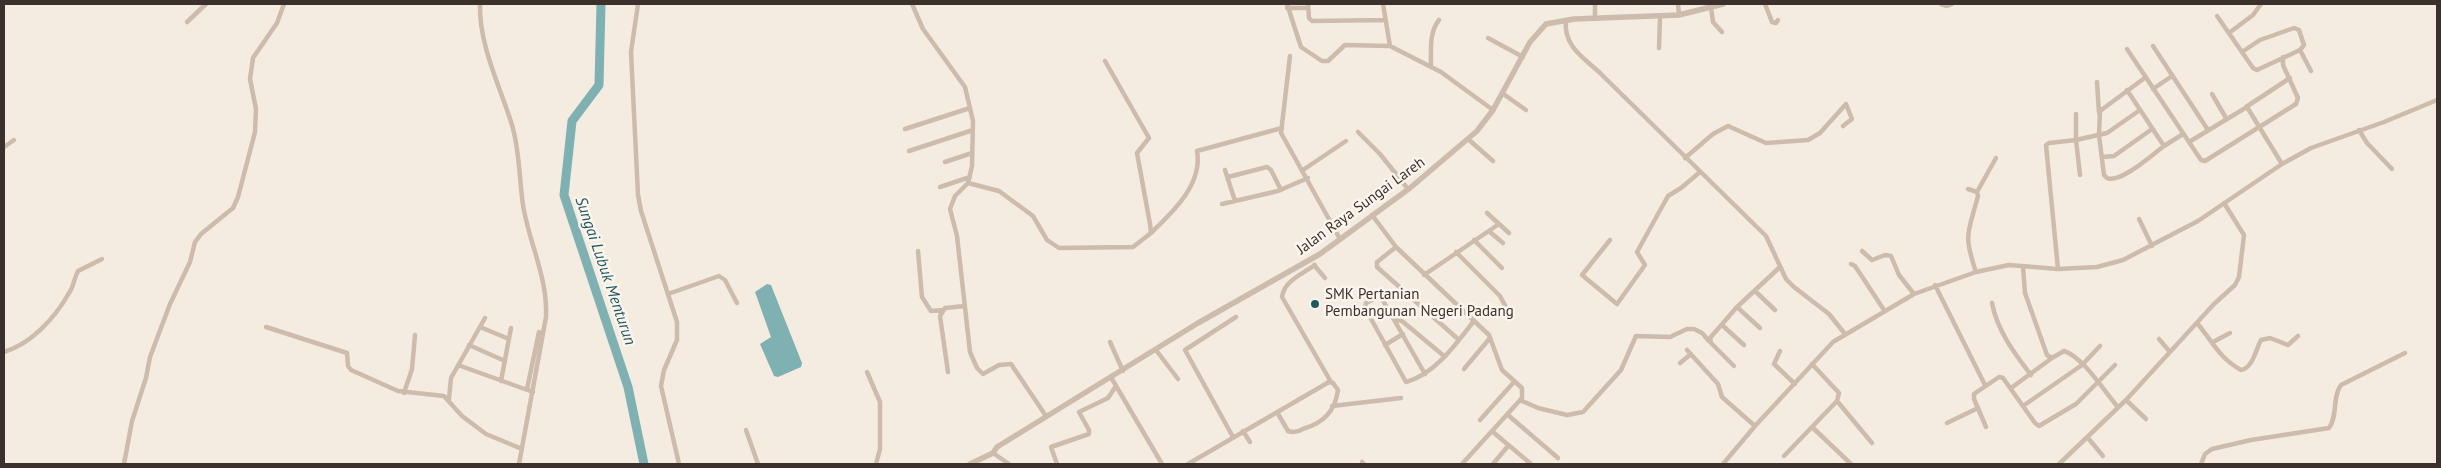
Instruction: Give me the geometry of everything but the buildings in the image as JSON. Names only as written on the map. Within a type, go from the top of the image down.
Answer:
[{"type":"street","points":[[187,22],[206,4]]},
{"type":"street","points":[[124,464],[132,421],[146,378],[150,357],[174,295],[190,262],[195,242],[201,234],[228,213],[238,197],[255,132],[256,109],[250,79],[253,58],[277,23],[284,4]]},
{"type":"street","points":[[480,4],[482,23],[492,68],[516,141],[523,206],[547,297],[546,317],[534,392],[519,464]]},
{"type":"street","points":[[638,4],[631,52],[638,195],[641,210],[677,322],[677,340],[664,370],[662,386],[679,464]]},
{"type":"street","points":[[912,4],[923,29],[965,87],[970,108],[973,130],[970,177],[968,183],[955,196],[950,209],[958,236],[970,352],[979,372],[987,373],[998,365],[1011,364],[1046,416]]},
{"type":"street","points":[[1382,4],[1390,46]]},
{"type":"street","points":[[1595,4],[1595,19]]},
{"type":"street","points":[[1678,4],[1679,16]]},
{"type":"street","name":"Jalan Raya Sungai Lareh","points":[[970,464],[993,453],[997,447],[1046,416],[1112,379],[1198,323],[1311,259],[1408,189],[1468,139],[1493,110],[1530,42],[1541,29],[1552,22],[1679,16],[1723,4]]},
{"type":"street","points":[[1764,4],[1769,19],[1774,23],[1778,20]]},
{"type":"street","points":[[1941,4],[1947,6],[1952,4]]},
{"type":"street","points":[[2229,33],[2253,15],[2261,4]]},
{"type":"street","points":[[1385,20],[1312,21],[1308,18],[1308,6],[1287,6],[1301,47],[1324,62],[1328,61],[1345,45],[1390,46],[1416,61],[1431,66],[1493,110]]},
{"type":"street","points":[[1711,7],[1714,22],[1722,32]]},
{"type":"street","points":[[2217,16],[2253,68],[2257,70],[2300,50],[2304,45],[2299,30],[2294,28],[2260,40],[2242,52]]},
{"type":"street","points":[[1659,48],[1660,17]]},
{"type":"street","points":[[1431,66],[1432,37],[1435,24],[1439,20]]},
{"type":"street","points":[[1566,20],[1565,29],[1568,40],[1575,51],[1766,236],[1771,243],[1780,268],[1794,287],[1829,314],[1845,334]]},
{"type":"street","points":[[1488,38],[1523,57]]},
{"type":"street","points":[[2153,46],[2208,130]]},
{"type":"street","points":[[2127,49],[2201,160],[2205,161],[2298,102],[2290,78],[2283,65],[2283,57]]},
{"type":"street","points":[[2300,50],[2311,71]]},
{"type":"street","points":[[1290,56],[1282,128],[1284,140],[1308,178],[1340,239]]},
{"type":"street","points":[[1104,61],[1148,134],[1148,140],[1137,153],[1150,233]]},
{"type":"street","points":[[2153,89],[2172,76]]},
{"type":"street","points":[[2099,116],[2103,108],[2146,77]]},
{"type":"street","points":[[2189,142],[2290,78]]},
{"type":"street","points":[[2097,82],[2102,157],[2104,175],[2107,178],[2114,180],[2131,171],[2183,134]]},
{"type":"street","points":[[2127,90],[2164,146]]},
{"type":"street","points":[[1502,93],[1526,110]]},
{"type":"street","points":[[2212,94],[2226,118]]},
{"type":"street","points":[[1723,464],[1755,426],[1833,342],[1884,310],[1914,294],[1976,272],[2009,265],[2058,269],[2097,267],[2123,260],[2198,221],[2282,164],[2311,148],[2437,100]]},
{"type":"street","points":[[1685,158],[1724,127],[1732,127],[1766,143],[1808,140],[1820,133],[1846,104],[1852,119],[1843,126]]},
{"type":"street","points":[[2246,107],[2249,108],[2258,127],[2282,164]]},
{"type":"street","points":[[905,129],[970,108]]},
{"type":"street","points":[[2058,269],[2046,147],[2049,143],[2076,140],[2107,133],[2140,110]]},
{"type":"street","points":[[2076,114],[2076,140],[2080,175]]},
{"type":"street","points":[[968,183],[999,190],[1033,216],[1047,240],[1059,248],[1133,247],[1178,207],[1198,169],[1197,151],[1282,128]]},
{"type":"street","points":[[2102,157],[2114,156],[2152,129]]},
{"type":"street","points":[[909,151],[973,130]]},
{"type":"street","points":[[2359,130],[2364,139],[2392,169]]},
{"type":"street","points":[[1358,132],[1394,170],[1408,189]]},
{"type":"street","points":[[1468,139],[1493,162]]},
{"type":"street","points":[[4,147],[14,140]]},
{"type":"street","points":[[1303,170],[1346,141]]},
{"type":"street","points":[[945,162],[972,153]]},
{"type":"street","points":[[1976,272],[1967,240],[1969,225],[1978,196],[1977,192],[1996,158]]},
{"type":"street","points":[[1228,177],[1267,167],[1272,170],[1281,190]]},
{"type":"street","points":[[1225,170],[1235,201]]},
{"type":"street","points":[[1610,240],[1582,275],[1618,304],[1645,265],[1644,260],[1637,254],[1668,196],[1700,172]]},
{"type":"street","points":[[940,187],[970,177]]},
{"type":"street","points":[[1222,204],[1281,190],[1308,178]]},
{"type":"street","points":[[1968,189],[1977,192]]},
{"type":"street","points":[[2059,464],[2088,438],[2117,406],[2126,400],[2231,289],[2240,277],[2243,230],[2224,203]]},
{"type":"street","points":[[1487,213],[1509,233]]},
{"type":"street","points":[[1372,215],[1396,247],[1473,322],[1489,335],[1502,370],[1522,388],[1520,400],[1462,464]]},
{"type":"street","points":[[2139,219],[2152,246]]},
{"type":"street","points":[[1424,275],[1474,240],[1490,232],[1499,224]]},
{"type":"street","points":[[1490,232],[1503,243]]},
{"type":"street","points":[[1474,240],[1502,268]]},
{"type":"street","points":[[1396,247],[1377,262],[1377,267],[1459,340]]},
{"type":"street","points":[[918,251],[923,301],[931,311],[965,306]]},
{"type":"street","points":[[1862,251],[1872,260],[1886,255],[1890,256],[1900,275],[1914,294]]},
{"type":"street","points":[[1456,252],[1500,296],[1510,315]]},
{"type":"street","points":[[4,352],[28,341],[63,302],[70,291],[78,271],[102,259]]},
{"type":"street","points":[[1311,259],[1325,278]]},
{"type":"street","points":[[1851,264],[1855,266],[1884,310]]},
{"type":"street","points":[[1277,412],[1288,431],[1295,433],[1319,424],[1329,414],[1338,390],[1331,382],[1282,297],[1283,289],[1289,282],[1315,266]]},
{"type":"street","points":[[2023,267],[2023,284],[2031,312],[2046,355],[2052,358]]},
{"type":"street","points":[[1710,340],[1737,307],[1780,268]]},
{"type":"street","points":[[668,294],[719,276],[725,280],[737,303]]},
{"type":"street","points":[[1935,285],[1985,384]]},
{"type":"street","points":[[1755,291],[1774,310]]},
{"type":"street","points":[[1425,374],[1381,296],[1365,304],[1404,381],[1408,382],[1425,374],[1459,340],[1473,322]]},
{"type":"street","points":[[1992,303],[1996,319],[2010,346],[2031,375]]},
{"type":"street","points":[[1737,307],[1760,328]]},
{"type":"street","points":[[943,310],[940,321],[948,372]]},
{"type":"street","points":[[1233,437],[1185,350],[1236,317]]},
{"type":"street","points":[[449,399],[451,378],[485,318]]},
{"type":"street","points":[[1395,319],[1402,321],[1444,356]]},
{"type":"street","points":[[2197,323],[2213,342],[2220,355],[2244,370],[2250,364],[2262,340],[2270,338],[2288,345],[2298,336]]},
{"type":"street","points":[[1722,325],[1744,345]]},
{"type":"street","points":[[266,327],[347,353],[348,366],[351,370],[404,393],[438,395],[449,399],[462,416],[486,434],[522,449]]},
{"type":"street","points":[[480,328],[509,339]]},
{"type":"street","points":[[500,381],[511,328]]},
{"type":"street","points":[[1520,400],[1548,411],[1567,415],[1579,414],[1614,379],[1625,362],[1636,336],[1670,337],[1688,329],[1694,329],[1710,340],[1734,366]]},
{"type":"street","points":[[527,389],[539,332]]},
{"type":"street","points":[[2213,342],[2230,333]]},
{"type":"street","points":[[1385,345],[1404,334]]},
{"type":"street","points":[[404,393],[412,369],[415,335]]},
{"type":"street","points":[[1464,369],[1490,338]]},
{"type":"street","points":[[2159,339],[2170,352]]},
{"type":"street","points":[[1110,342],[1123,371]]},
{"type":"street","points":[[469,345],[505,361]]},
{"type":"street","points":[[2023,406],[2082,365],[2100,346]]},
{"type":"street","points":[[1156,350],[1178,379]]},
{"type":"street","points":[[1687,350],[1718,384],[1722,397],[1755,426]]},
{"type":"street","points":[[1774,363],[1780,351]]},
{"type":"street","points":[[2011,388],[2052,358],[2066,351],[2082,365],[2117,406]]},
{"type":"street","points":[[2200,464],[2208,451],[2212,449],[2251,440],[2329,428],[2332,423],[2337,393],[2341,384],[2405,353]]},
{"type":"street","points":[[1680,364],[1691,354]]},
{"type":"street","points":[[1768,358],[1794,384]]},
{"type":"street","points":[[1784,456],[1837,401],[1839,393],[1812,364]]},
{"type":"street","points":[[458,365],[534,392]]},
{"type":"street","points":[[1986,426],[1974,394],[1985,384],[2001,377],[2011,388],[2035,423],[2043,425],[2076,404],[2115,365]]},
{"type":"street","points":[[867,372],[880,402],[880,449],[876,464]]},
{"type":"street","points":[[1112,379],[1162,464]]},
{"type":"street","points":[[1188,464],[1331,382]]},
{"type":"street","points":[[1480,420],[1514,382]]},
{"type":"street","points":[[1057,464],[1051,447],[1089,434],[1089,430],[1079,412],[1108,398],[1116,386]]},
{"type":"street","points":[[1332,406],[1401,398]]},
{"type":"street","points":[[2126,400],[2146,419]]},
{"type":"street","points":[[1837,401],[1872,443]]},
{"type":"street","points":[[1947,423],[1978,408]]},
{"type":"street","points":[[1508,414],[1558,458]]},
{"type":"street","points":[[1812,427],[1851,464]]},
{"type":"street","points":[[746,430],[758,464]]},
{"type":"street","points":[[1243,431],[1250,442]]},
{"type":"street","points":[[1493,432],[1531,464]]},
{"type":"street","points":[[2088,438],[2103,456]]},
{"type":"street","points":[[1494,464],[1508,446]]},
{"type":"street","points":[[993,453],[1009,464]]},
{"type":"water","points":[[767,284],[771,285],[802,363],[801,367],[778,377],[774,376],[760,344],[771,337],[755,292]]},
{"type":"waterway","name":"Sungai Lubuk Menturun","points":[[601,4],[599,85],[572,121],[564,195],[628,387],[644,464]]},
{"type":"place","name":"SMK Pertanian Pembangunan Negeri Padang","points":[[1315,304]]}]
